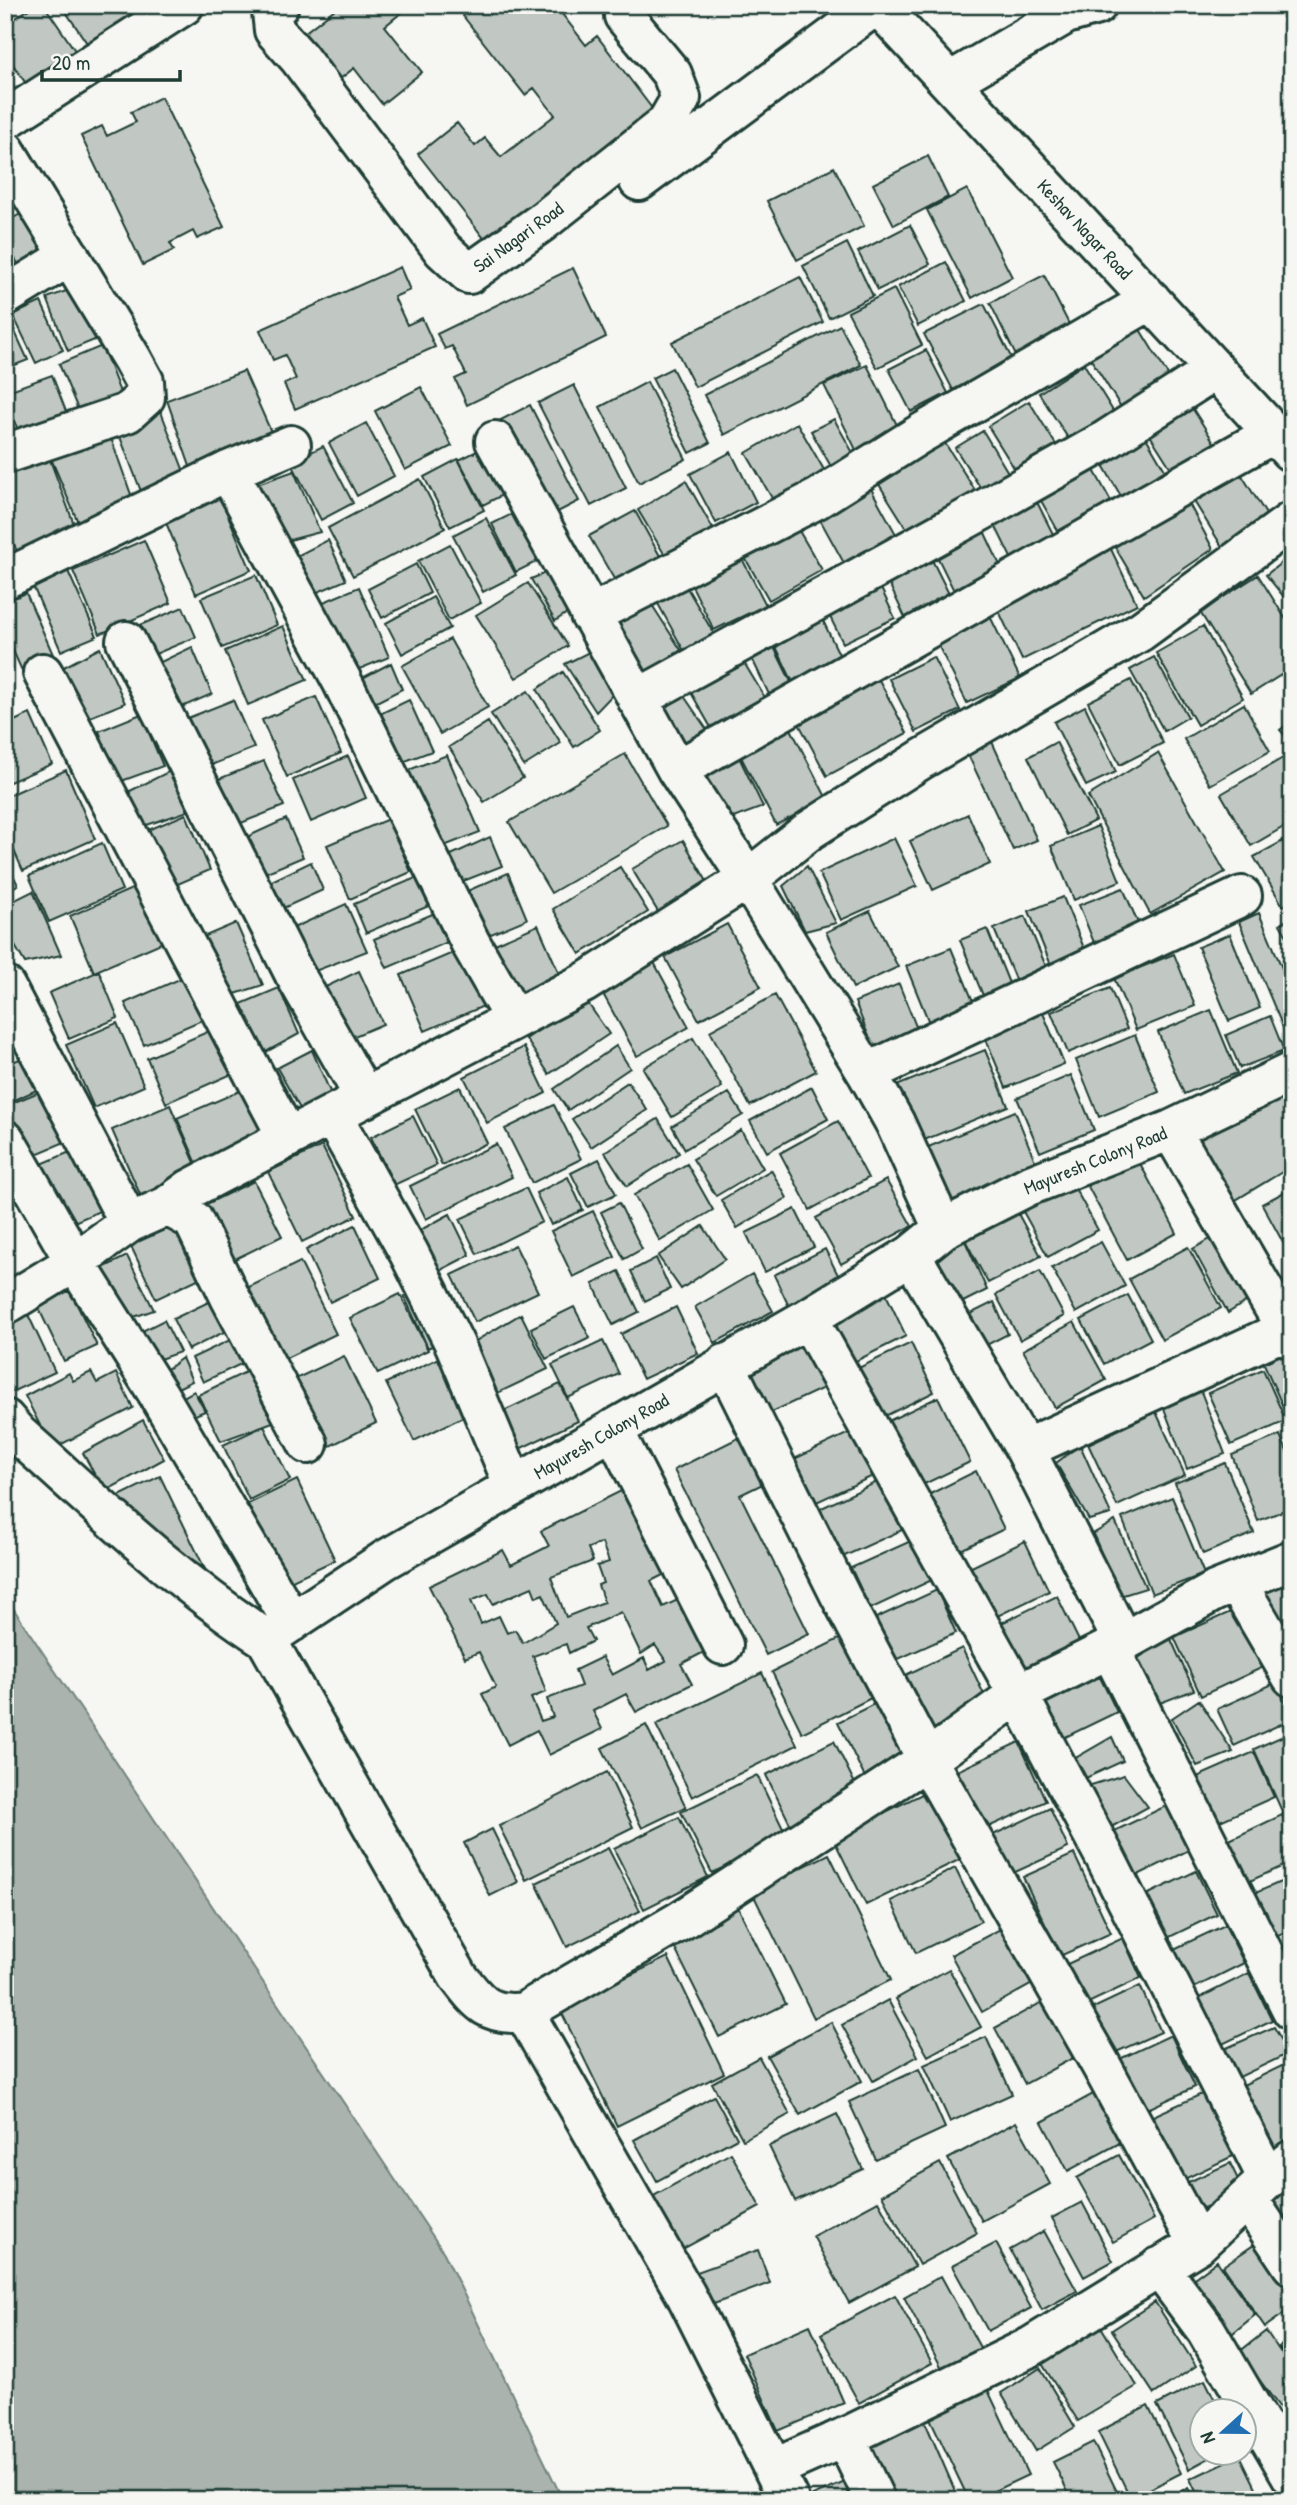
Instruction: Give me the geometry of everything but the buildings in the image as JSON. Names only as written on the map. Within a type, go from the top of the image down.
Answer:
[{"type":"street","points":[[5,121],[184,5]]},
{"type":"street","name":"Sai Nagari Road","points":[[279,5],[272,12],[274,30],[299,58],[443,250],[469,274],[542,222],[666,124],[681,98],[672,74],[625,9]]},
{"type":"street","points":[[639,181],[877,5]]},
{"type":"street","name":"Keshav Nagar Road","points":[[877,5],[1283,443]]},
{"type":"street","points":[[950,82],[1066,14],[1097,5]]},
{"type":"street","points":[[5,150],[144,381],[145,397],[127,412],[5,454]]},
{"type":"street","points":[[5,296],[70,256]]},
{"type":"street","points":[[590,615],[817,499],[920,434],[1152,300]]},
{"type":"street","points":[[637,699],[994,505],[1103,442],[1215,370]]},
{"type":"street","points":[[495,441],[677,770],[748,879],[867,1073],[895,1124],[943,1229]]},
{"type":"street","points":[[677,770],[1283,443]]},
{"type":"street","points":[[5,579],[228,471],[291,445]]},
{"type":"street","points":[[228,471],[342,681],[471,944],[514,1019]]},
{"type":"street","points":[[5,1306],[75,1262],[128,1223],[167,1206],[190,1189],[287,1137],[584,983],[748,879],[810,830],[911,766],[1141,631],[1292,521]]},
{"type":"street","points":[[126,641],[294,973],[409,1253],[455,1345],[514,1486]]},
{"type":"street","points":[[43,673],[287,1137]]},
{"type":"street","points":[[867,1073],[1242,896]]},
{"type":"street","points":[[5,986],[128,1223]]},
{"type":"street","name":"Mayuresh Colony Road","points":[[279,1631],[385,1560],[808,1318],[911,1255],[943,1229],[1028,1186],[1171,1130],[1292,1072]]},
{"type":"street","points":[[1025,1449],[1290,1332],[1171,1130]]},
{"type":"street","points":[[5,1140],[75,1262],[158,1394],[458,1976],[479,2003],[507,2014],[524,2012],[680,1921],[928,1760],[1018,1694],[1117,1645],[1215,1591],[1292,1560]]},
{"type":"street","points":[[167,1206],[193,1220],[230,1297],[308,1444]]},
{"type":"street","points":[[911,1255],[1025,1449],[1292,2010]]},
{"type":"street","points":[[808,1318],[1018,1694],[1269,2179],[1292,2265]]},
{"type":"street","points":[[725,1364],[839,1595],[1198,2244]]},
{"type":"street","points":[[5,1419],[18,1434],[126,1530],[229,1615],[279,1631]]},
{"type":"street","points":[[613,1429],[723,1645]]},
{"type":"street","points":[[1237,1583],[1292,1677]]},
{"type":"street","points":[[524,2012],[686,2295],[782,2484],[845,2437],[1032,2346],[1198,2244],[1269,2179]]},
{"type":"street","points":[[1159,2267],[1206,2330],[1292,2477]]},
{"type":"street","points":[[845,2437],[876,2500]]},
{"type":"shaded area","points":[[5,1596],[444,2253],[563,2500],[5,2500]]}]
